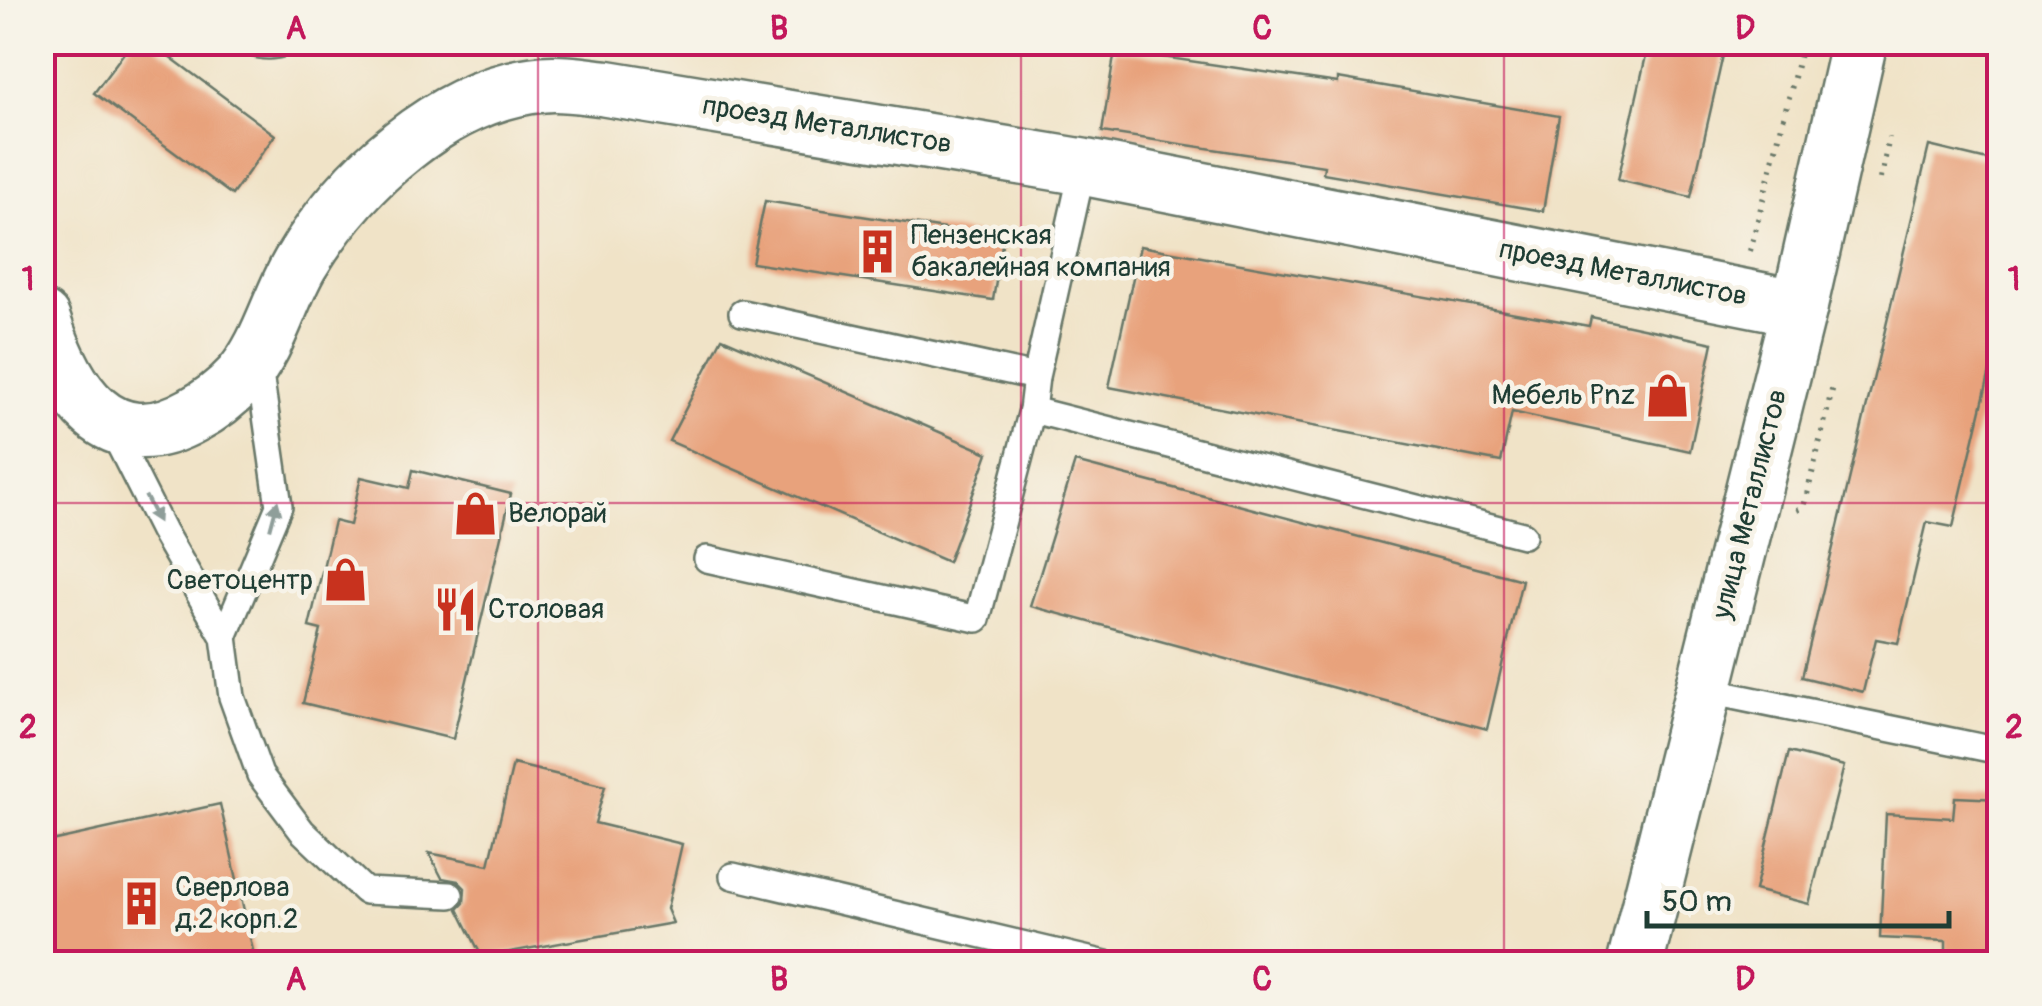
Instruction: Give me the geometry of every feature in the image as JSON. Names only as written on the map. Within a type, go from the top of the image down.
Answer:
[{"type":"street","name":"улица Металлистов","points":[[1635,964],[1798,308],[1859,42]]},
{"type":"street","name":"проезд Металлистов","points":[[108,422],[142,432],[162,429],[221,397],[242,378],[258,354],[298,268],[323,226],[363,182],[400,148],[466,105],[502,91],[546,83],[604,88],[1083,167],[1798,308]]},
{"type":"street","points":[[45,327],[76,392],[108,422]]},
{"type":"lane","points":[[252,42],[274,47],[287,42]]},
{"type":"lane","points":[[707,559],[978,619],[1032,410],[1083,167]]},
{"type":"lane","points":[[742,313],[1036,377]]},
{"type":"lane","points":[[224,637],[280,506],[258,354]]},
{"type":"lane","points":[[1032,410],[1524,535]]},
{"type":"lane","points":[[108,422],[224,637],[232,697],[260,774],[302,830],[365,890],[450,896]]},
{"type":"lane","points":[[1703,690],[1990,750]]},
{"type":"lane","points":[[734,876],[1106,964]]},
{"type":"path","points":[[1738,295],[1803,42]]},
{"type":"building","points":[[132,42],[150,42],[275,135],[232,195],[94,93]]},
{"type":"building","points":[[1649,42],[1726,42],[1691,197],[1618,180]]},
{"type":"building","points":[[1115,50],[1338,83],[1338,78],[1559,116],[1543,211],[1323,173],[1324,166],[1102,132]]},
{"type":"building","points":[[1929,146],[2000,163],[2000,329],[1953,527],[1927,522],[1898,643],[1876,639],[1863,692],[1802,677]]},
{"type":"building","name":"Пензенская бакалейная компания","points":[[765,201],[1003,238],[993,300],[752,263]]},
{"type":"building","points":[[1140,246],[1589,326],[1591,317],[1713,343],[1690,451],[1512,412],[1501,462],[1109,387]]},
{"type":"building","points":[[722,338],[988,453],[948,562],[669,441]]},
{"type":"building","points":[[1075,462],[1522,580],[1487,729],[1030,606]]},
{"type":"building","points":[[413,470],[511,494],[453,739],[303,703],[321,630],[309,627],[334,521],[350,525],[361,477],[409,488]]},
{"type":"building","points":[[1789,752],[1844,766],[1809,904],[1755,890]]},
{"type":"building","points":[[513,764],[605,786],[595,823],[682,844],[667,909],[673,923],[482,957],[458,909],[464,903],[465,888],[458,881],[442,878],[429,853],[489,865]]},
{"type":"building","points":[[1955,797],[2000,799],[2000,961],[1946,958],[1946,941],[1880,938],[1886,814],[1953,818]]},
{"type":"building","name":"Сверлова д.2 корп.2","points":[[220,804],[256,964],[42,964],[42,843]]},
{"type":"place","name":"Пензенская бакалейная компания","points":[[878,251]]},
{"type":"place","name":"Мебель Pnz","points":[[1668,395]]},
{"type":"place","name":"Велорай","points":[[475,513]]},
{"type":"place","name":"Светоцентр","points":[[346,580]]},
{"type":"place","name":"Столовая","points":[[455,609]]},
{"type":"place","name":"Сверлова д.2 корп.2","points":[[142,903]]}]
